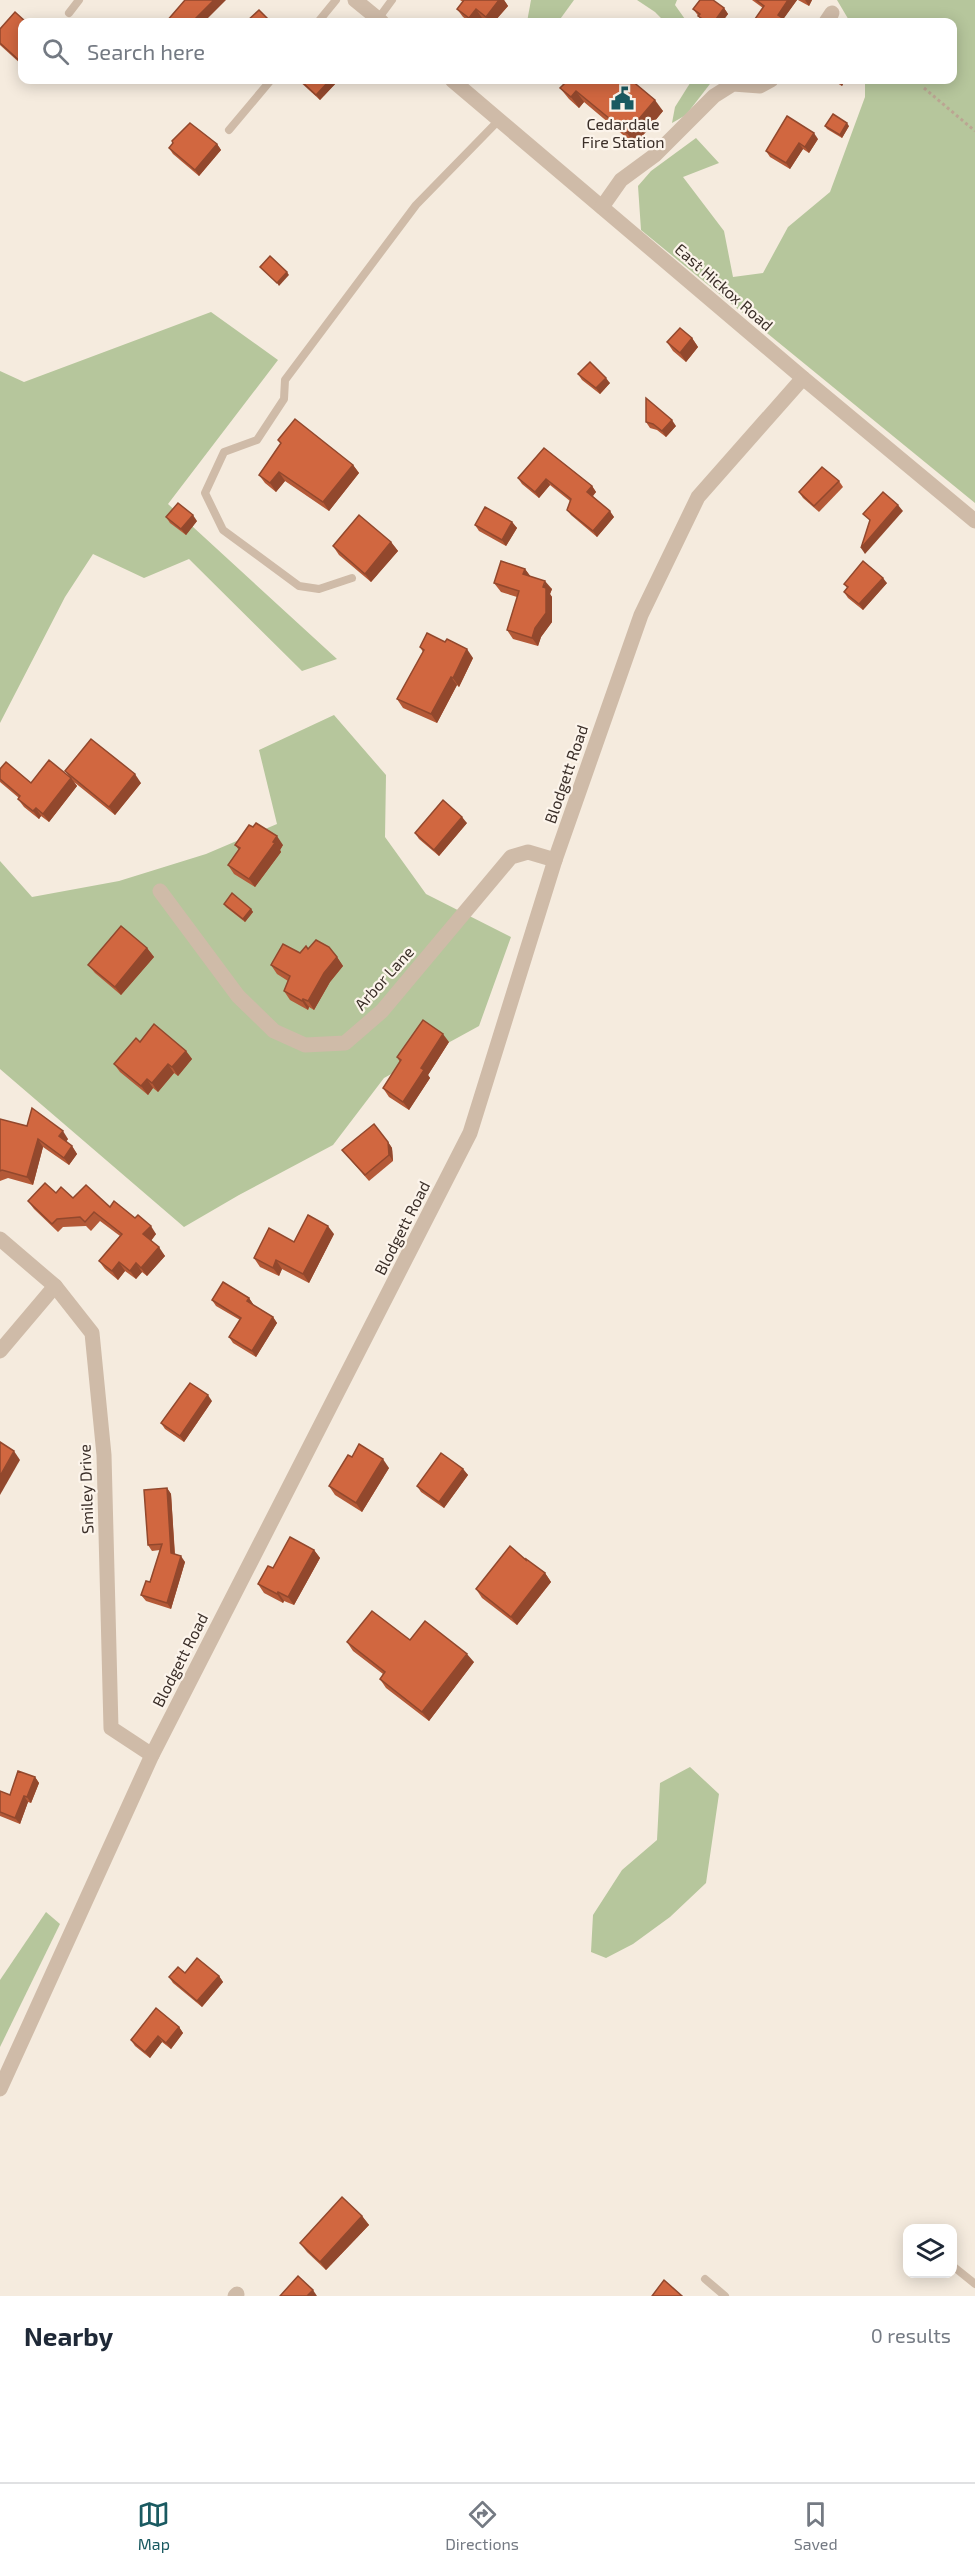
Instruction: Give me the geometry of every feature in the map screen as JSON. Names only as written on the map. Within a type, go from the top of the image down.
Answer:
[{"type":"street","points":[[355,0],[376,18]]},
{"type":"street","name":"East Hickox Road","points":[[457,84],[803,378],[975,520]]},
{"type":"street","points":[[602,207],[621,180],[655,155],[714,96],[733,84],[760,86],[764,84]]},
{"type":"street","name":"Blodgett Road","points":[[0,2090],[152,1755],[470,1133],[555,860],[641,615],[698,497],[803,378]]},
{"type":"street","name":"Arbor Lane","points":[[160,891],[238,996],[274,1031],[305,1045],[345,1043],[382,1011],[511,856],[528,852],[555,860]]},
{"type":"street","name":"Smiley Drive","points":[[0,1239],[55,1286],[92,1333],[104,1455],[111,1728],[152,1755]]},
{"type":"street","points":[[0,1351],[55,1286]]},
{"type":"lane","points":[[69,13],[79,0]]},
{"type":"lane","points":[[321,18],[336,0]]},
{"type":"lane","points":[[382,18],[392,0]]},
{"type":"lane","points":[[229,130],[268,84]]},
{"type":"lane","points":[[352,578],[319,589],[299,586],[223,530],[205,493],[224,452],[257,440],[284,399],[285,380],[416,205],[500,119]]},
{"type":"lane","points":[[957,2269],[975,2284]]},
{"type":"lane","points":[[705,2279],[725,2296]]},
{"type":"path","points":[[924,88],[975,131]]},
{"type":"green space","points":[[531,0],[574,0],[561,18],[528,18]]},
{"type":"green space","points":[[637,0],[677,0],[675,5],[684,18],[661,18]]},
{"type":"green space","points":[[837,0],[975,0],[975,503],[641,230],[638,186],[651,171],[696,138],[719,163],[683,177],[724,231],[733,277],[763,273],[788,227],[830,192],[865,97],[865,84],[957,84],[957,18],[848,18]]},
{"type":"green space","points":[[689,84],[710,84],[686,115],[672,123],[675,107]]},
{"type":"green space","points":[[211,312],[278,360],[168,504],[337,659],[302,671],[189,559],[144,578],[93,554],[65,597],[0,723],[0,371],[24,382]]},
{"type":"green space","points":[[334,715],[386,775],[385,837],[426,894],[511,937],[479,1026],[384,1078],[333,1145],[184,1227],[0,1069],[0,861],[32,897],[119,881],[206,854],[277,824],[259,750]]},
{"type":"green space","points":[[690,1767],[719,1794],[706,1883],[670,1917],[633,1944],[606,1958],[591,1952],[593,1915],[622,1870],[657,1840],[660,1783]]},
{"type":"green space","points":[[46,1912],[60,1924],[0,2047],[0,1980]]},
{"type":"building","points":[[185,0],[214,0],[196,18],[169,18]]},
{"type":"building","points":[[464,0],[499,0],[486,17],[476,9],[469,18],[457,9]]},
{"type":"building","points":[[700,0],[713,0],[724,8],[717,18],[701,18],[698,16],[700,14],[693,9]]},
{"type":"building","points":[[756,0],[788,0],[778,15],[782,18],[756,18],[764,6]]},
{"type":"building","points":[[259,10],[267,18],[250,18]]},
{"type":"building","points":[[15,12],[22,18],[18,18],[18,59],[0,43],[0,29]]},
{"type":"building","points":[[304,84],[326,84],[316,95]]},
{"type":"building","points":[[564,84],[636,84],[655,100],[627,133],[576,91],[571,97],[560,88]]},
{"type":"building","points":[[833,114],[847,123],[840,135],[825,126]]},
{"type":"building","points":[[787,116],[814,133],[805,147],[799,143],[786,163],[766,151]]},
{"type":"building","points":[[190,123],[217,144],[195,170],[169,148],[172,141]]},
{"type":"building","points":[[270,256],[287,272],[277,283],[260,267]]},
{"type":"building","points":[[680,328],[692,338],[680,353],[667,342]]},
{"type":"building","points":[[590,362],[606,378],[596,388],[578,374]]},
{"type":"building","points":[[646,398],[672,420],[662,431],[646,422]]},
{"type":"building","points":[[295,419],[353,465],[323,502],[279,472],[270,483],[259,475],[281,443],[278,440]]},
{"type":"building","points":[[544,448],[592,486],[587,492],[610,511],[593,531],[567,510],[571,499],[546,479],[535,492],[518,478]]},
{"type":"building","points":[[822,467],[839,481],[814,506],[799,492]]},
{"type":"building","points":[[883,492],[898,505],[861,548],[870,520],[863,514]]},
{"type":"building","points":[[178,503],[193,515],[181,529],[166,517]]},
{"type":"building","points":[[485,507],[512,522],[502,540],[475,525]]},
{"type":"building","points":[[359,515],[391,542],[365,574],[333,546]]},
{"type":"building","points":[[501,561],[525,569],[523,574],[545,581],[543,587],[546,588],[546,613],[535,628],[532,638],[507,630],[519,591],[494,583]]},
{"type":"building","points":[[863,561],[883,578],[859,604],[844,592],[848,587],[844,584]]},
{"type":"building","points":[[427,633],[445,642],[447,639],[467,649],[453,678],[451,677],[431,714],[397,699],[424,650],[420,647]]},
{"type":"building","points":[[91,739],[135,774],[109,807],[65,771]]},
{"type":"building","points":[[49,760],[71,778],[43,814],[36,808],[33,811],[18,799],[20,796],[0,779],[0,769],[6,762],[31,783]]},
{"type":"building","points":[[443,800],[462,817],[434,850],[415,833]]},
{"type":"building","points":[[256,823],[277,836],[273,842],[275,843],[249,879],[228,865],[240,848],[235,845],[249,825],[253,827]]},
{"type":"building","points":[[232,893],[251,909],[243,919],[224,904]]},
{"type":"building","points":[[121,926],[147,948],[115,987],[88,965]]},
{"type":"building","points":[[316,940],[329,947],[337,957],[324,973],[308,1001],[303,999],[302,1001],[284,991],[290,976],[271,965],[283,944],[300,953],[306,946],[308,949]]},
{"type":"building","points":[[423,1020],[443,1034],[421,1068],[424,1070],[403,1102],[383,1088],[401,1060],[397,1057]]},
{"type":"building","points":[[154,1024],[186,1051],[172,1067],[168,1064],[152,1083],[147,1079],[141,1086],[114,1064],[136,1038],[140,1042]]},
{"type":"building","points":[[32,1108],[63,1131],[59,1136],[72,1146],[64,1158],[38,1139],[27,1177],[0,1171],[0,1119],[27,1126]]},
{"type":"building","points":[[374,1124],[388,1142],[389,1155],[365,1175],[342,1150]]},
{"type":"building","points":[[45,1183],[56,1193],[61,1187],[73,1198],[86,1185],[110,1207],[114,1201],[135,1218],[138,1215],[151,1226],[143,1234],[159,1247],[141,1268],[136,1263],[130,1271],[119,1262],[112,1271],[99,1261],[122,1234],[94,1212],[85,1222],[80,1217],[57,1219],[52,1224],[28,1201]]},
{"type":"building","points":[[308,1215],[328,1226],[303,1274],[276,1260],[273,1268],[254,1258],[269,1228],[294,1242]]},
{"type":"building","points":[[223,1282],[249,1298],[247,1301],[273,1317],[252,1351],[229,1337],[241,1318],[212,1300]]},
{"type":"building","points":[[190,1383],[208,1395],[180,1436],[161,1423]]},
{"type":"building","points":[[0,1442],[14,1451],[0,1476]]},
{"type":"building","points":[[359,1444],[383,1459],[356,1503],[329,1486],[348,1455],[352,1457]]},
{"type":"building","points":[[441,1453],[463,1469],[439,1502],[417,1486]]},
{"type":"building","points":[[167,1488],[171,1553],[181,1556],[167,1603],[141,1595],[146,1581],[150,1582],[162,1544],[148,1545],[144,1490]]},
{"type":"building","points":[[290,1537],[314,1550],[288,1597],[258,1584],[268,1566],[273,1568]]},
{"type":"building","points":[[510,1546],[545,1573],[511,1617],[476,1589]]},
{"type":"building","points":[[372,1611],[410,1640],[425,1621],[467,1654],[422,1712],[380,1679],[385,1672],[347,1642]]},
{"type":"building","points":[[18,1771],[35,1777],[15,1818],[0,1812],[0,1791],[10,1795]]},
{"type":"building","points":[[197,1958],[219,1976],[197,2001],[169,1977],[178,1967],[185,1973]]},
{"type":"building","points":[[156,2008],[179,2027],[166,2043],[158,2036],[145,2052],[131,2040]]},
{"type":"building","points":[[342,2197],[362,2216],[320,2262],[300,2243]]},
{"type":"building","points":[[298,2276],[313,2290],[307,2296],[280,2296]]},
{"type":"building","points":[[664,2280],[682,2296],[652,2296]]},
{"type":"place","name":"Cedardale Fire Station","points":[[623,99]]}]
